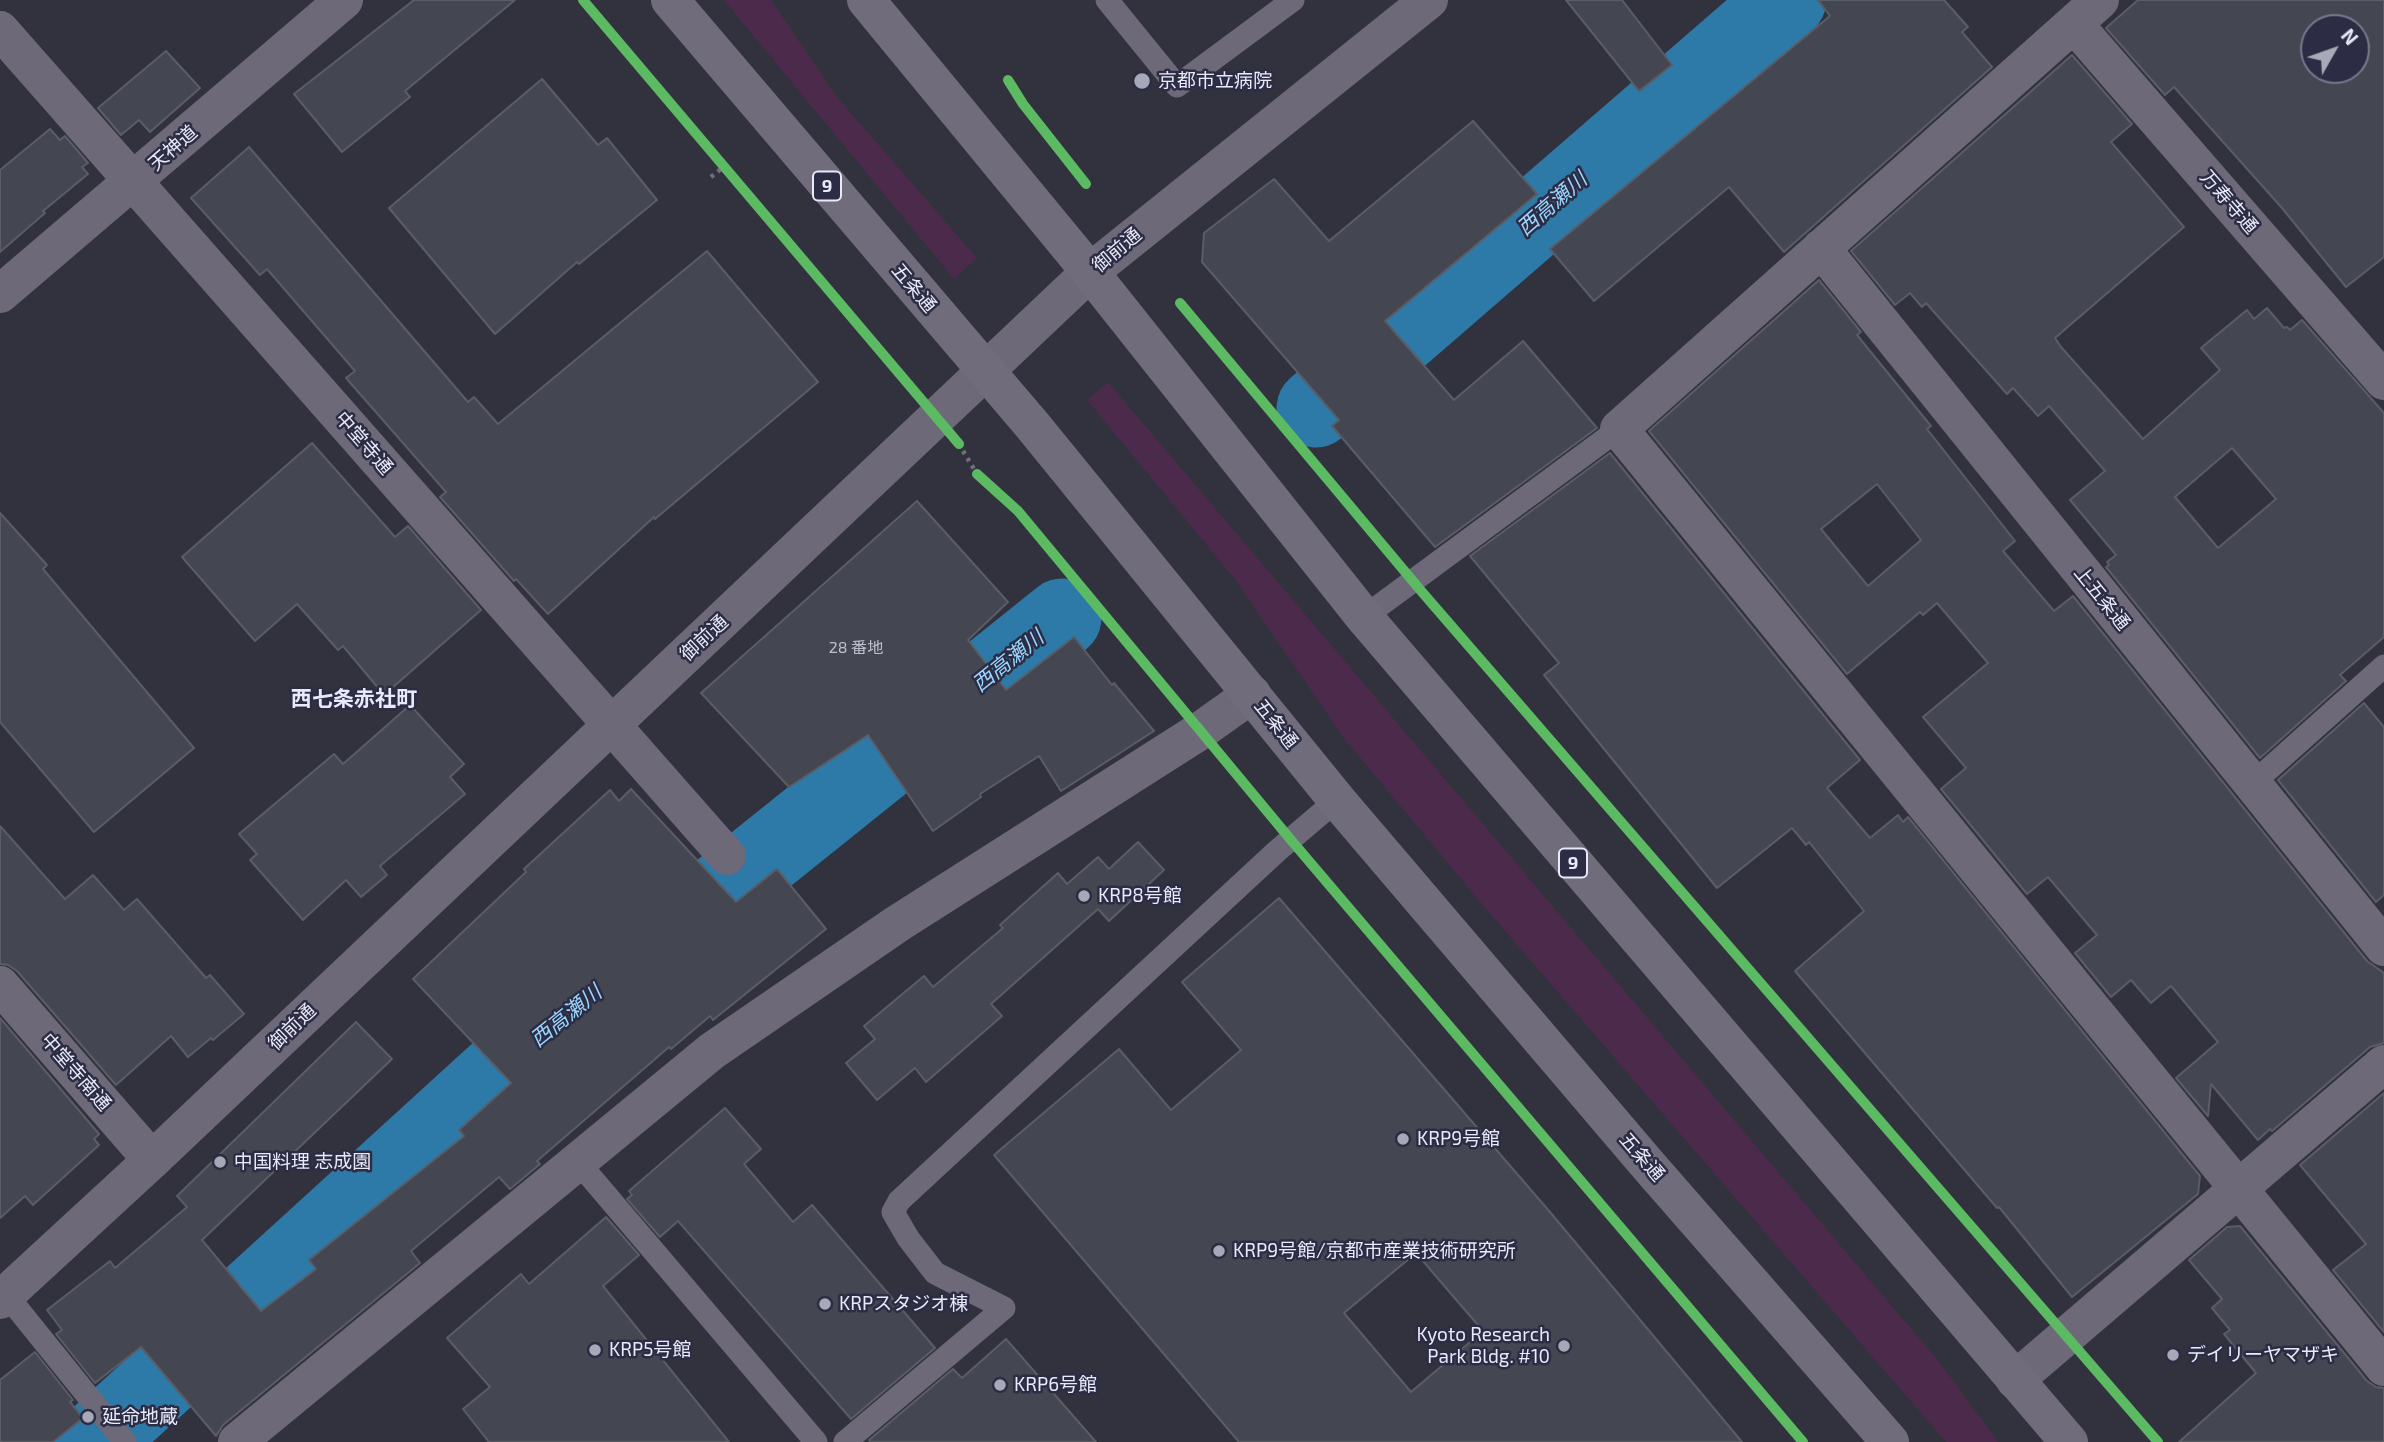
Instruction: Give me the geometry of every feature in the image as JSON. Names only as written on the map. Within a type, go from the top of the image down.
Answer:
[{"type":"highway","name":"五条通","points":[[670,0],[1033,426],[1337,800],[1648,1165],[1890,1442]]},
{"type":"highway","name":"9","points":[[866,0],[1090,272],[1364,617],[2069,1442]]},
{"type":"street","name":"天神道","points":[[0,294],[344,0]]},
{"type":"street","name":"御前通","points":[[2,1294],[152,1160],[611,724],[938,419],[1090,272],[1429,0]]},
{"type":"street","points":[[2087,12],[1619,429],[2384,1367]]},
{"type":"street","name":"万寿寺通","points":[[2087,12],[2384,381]]},
{"type":"street","name":"中堂寺通","points":[[0,30],[727,856]]},
{"type":"street","name":"上五条通","points":[[1821,248],[2384,947]]},
{"type":"street","points":[[237,1442],[712,1051],[897,924],[1200,731],[1252,694]]},
{"type":"street","name":"中堂寺南通","points":[[0,985],[152,1160]]},
{"type":"street","points":[[2015,1380],[2384,1063]]},
{"type":"lane","points":[[1107,0],[1177,86],[1293,0]]},
{"type":"lane","points":[[1364,617],[1619,429]]},
{"type":"lane","points":[[2252,783],[2384,666]]},
{"type":"lane","points":[[845,1442],[1004,1308],[935,1273],[908,1238],[893,1212],[899,1201],[1267,861],[1337,800]]},
{"type":"lane","points":[[578,1162],[816,1442]]},
{"type":"lane","points":[[2,1294],[123,1440]]},
{"type":"path","points":[[715,157],[727,164],[732,177]]},
{"type":"path","points":[[711,177],[727,164]]},
{"type":"path","points":[[871,343],[938,419],[977,474],[987,483]]},
{"type":"shaded area","points":[[724,0],[771,0],[837,97],[977,258],[954,279]]},
{"type":"shaded area","points":[[1108,382],[1941,1364],[1998,1442],[1946,1442],[1487,910],[1343,737],[1234,578],[1087,400]]},
{"type":"building","points":[[414,0],[515,0],[405,91],[410,97],[342,152],[294,94]]},
{"type":"building","points":[[1566,0],[1622,0],[1672,65],[1639,91]]},
{"type":"building","points":[[1818,0],[1944,0],[1968,27],[1962,32],[1992,67],[1784,252],[1729,187],[1594,301],[1550,249],[1830,16]]},
{"type":"building","points":[[2138,0],[2384,0],[2384,257],[2346,287],[2282,208],[2174,87],[2165,95],[2106,28]]},
{"type":"building","points":[[166,51],[200,88],[150,132],[139,120],[121,135],[98,108]]},
{"type":"building","points":[[2072,55],[2132,124],[2111,142],[2184,227],[2055,338],[2143,439],[2220,370],[2201,348],[2247,310],[2254,319],[2267,308],[2284,328],[2290,330],[2302,320],[2384,413],[2384,637],[2340,675],[2346,681],[2260,758],[2106,567],[2109,565],[2107,562],[2116,555],[2070,500],[2105,471],[2049,406],[2038,416],[2013,388],[2007,394],[1926,303],[1922,307],[1910,293],[1895,305],[1851,251]],"holes":[[[2232,448],[2276,499],[2218,548],[2175,497]]]},
{"type":"building","points":[[542,79],[598,145],[607,138],[657,200],[579,264],[577,262],[495,334],[389,208]]},
{"type":"building","points":[[1473,121],[1537,194],[1385,321],[1454,400],[1523,341],[1597,428],[1435,547],[1332,426],[1339,420],[1202,262],[1204,233],[1274,179],[1329,241]]},
{"type":"building","points":[[50,129],[60,140],[65,136],[88,163],[82,167],[88,174],[43,211],[45,213],[0,252],[0,170]]},
{"type":"building","points":[[249,147],[468,402],[474,397],[498,424],[707,251],[818,382],[655,519],[654,517],[548,614],[516,579],[514,581],[440,497],[446,492],[346,378],[355,371],[267,269],[260,275],[191,198]]},
{"type":"building","points":[[1819,280],[1861,332],[1857,335],[1931,426],[1927,429],[2015,541],[2003,551],[2054,611],[2073,596],[2367,961],[2384,973],[2384,1043],[2370,1047],[2258,1140],[2211,1084],[2208,1116],[2176,1078],[2218,1042],[2171,986],[2151,1003],[2131,980],[2111,997],[2075,953],[2097,935],[2048,877],[2027,894],[1941,789],[1966,768],[1923,717],[1988,663],[1937,603],[1923,615],[1920,612],[1847,674],[1649,431]],"holes":[[[1877,484],[1921,540],[1868,586],[1821,529]]]},
{"type":"building","points":[[312,443],[395,537],[408,526],[481,610],[384,695],[343,646],[338,650],[297,604],[255,641],[182,557]]},
{"type":"building","points":[[1610,453],[1860,760],[1827,788],[1870,838],[1898,815],[1903,822],[1908,817],[2200,1176],[2198,1194],[2072,1297],[1999,1207],[1997,1208],[1795,971],[1864,911],[1809,842],[1806,845],[1792,828],[1717,888],[1544,675],[1559,663],[1470,556]]},
{"type":"building","points":[[917,501],[1008,602],[968,640],[1006,690],[1074,637],[1112,685],[1114,683],[1154,731],[1061,791],[1039,756],[980,794],[981,797],[933,831],[868,735],[789,787],[701,693]]},
{"type":"building","points":[[0,513],[47,565],[43,569],[194,748],[94,832],[0,722]]},
{"type":"building","points":[[2364,703],[2384,727],[2384,895],[2376,902],[2278,780]]},
{"type":"building","points":[[410,705],[464,764],[450,777],[465,794],[380,866],[387,875],[361,897],[346,880],[303,920],[250,860],[257,854],[239,834],[334,754],[343,764]]},
{"type":"building","points":[[631,789],[736,902],[777,869],[826,929],[713,1020],[710,1016],[671,1049],[669,1047],[537,1161],[540,1164],[510,1189],[499,1177],[411,1251],[420,1263],[223,1425],[216,1436],[141,1347],[95,1383],[56,1334],[62,1330],[47,1310],[110,1261],[115,1268],[187,1207],[177,1196],[356,1022],[392,1059],[202,1240],[261,1311],[316,1269],[309,1260],[464,1136],[459,1130],[511,1083],[413,979],[526,872],[524,869],[610,790],[619,801]]},
{"type":"building","points":[[0,826],[65,899],[93,875],[124,910],[137,899],[206,978],[210,975],[244,1014],[188,1057],[171,1036],[116,1085],[17,971],[8,965],[0,964]]},
{"type":"building","points":[[1138,842],[1164,870],[1109,921],[1098,909],[991,1004],[1002,1016],[926,1082],[915,1068],[877,1100],[846,1063],[875,1039],[864,1026],[924,976],[933,987],[1003,928],[1000,925],[1058,873],[1067,884],[1098,857],[1109,869]]},
{"type":"building","points":[[1279,898],[1550,1212],[1742,1442],[1239,1442],[994,1155],[1119,1049],[1171,1110],[1241,1050],[1182,982]],"holes":[[[1416,1253],[1483,1331],[1411,1392],[1344,1313]]]},
{"type":"building","points":[[0,1018],[99,1134],[94,1139],[99,1145],[33,1205],[25,1196],[0,1218]]},
{"type":"building","points":[[2384,1093],[2384,1332],[2333,1270],[2366,1244],[2300,1165]]},
{"type":"building","points":[[725,1108],[761,1149],[744,1164],[793,1222],[812,1205],[935,1348],[851,1419],[678,1221],[660,1237],[627,1199],[632,1195],[629,1191]]},
{"type":"building","name":"KRP5号館","points":[[606,1217],[639,1255],[603,1286],[729,1442],[489,1442],[463,1409],[490,1387],[447,1338],[521,1274],[529,1284]]},
{"type":"building","points":[[2240,1226],[2367,1381],[2376,1387],[2384,1388],[2384,1442],[2179,1442],[2256,1373],[2224,1334],[2230,1330],[2212,1308],[2222,1299],[2189,1260],[2227,1227]]},
{"type":"building","name":"KRP6号館","points":[[1006,1339],[1096,1442],[869,1440],[953,1369],[962,1378]]},
{"type":"building","points":[[35,1352],[73,1400],[70,1402],[83,1418],[53,1442],[0,1442],[0,1380]]},
{"type":"waterway","name":"西高瀬川","points":[[1316,408],[1787,0]]},
{"type":"waterway","name":"西高瀬川","points":[[94,1442],[527,1047],[1062,618]]},
{"type":"cycle path","points":[[583,0],[959,444]]},
{"type":"cycle path","points":[[1008,80],[1023,104],[1086,184]]},
{"type":"cycle path","points":[[1180,303],[1422,592],[2158,1442]]},
{"type":"cycle path","points":[[977,474],[1018,511],[1291,840],[1803,1442]]},
{"type":"place","name":"京都市立病院","points":[[1142,81]]},
{"type":"place","name":"KRP8号館","points":[[1084,896]]},
{"type":"place","name":"KRP9号館","points":[[1403,1139]]},
{"type":"place","name":"中国料理 志成園","points":[[220,1162]]},
{"type":"place","name":"KRP9号館/京都市産業技術研究所","points":[[1219,1251]]},
{"type":"place","name":"KRPスタジオ棟","points":[[825,1304]]},
{"type":"place","name":"Kyoto Research Park Bldg. #10","points":[[1564,1346]]},
{"type":"place","name":"KRP5号館","points":[[595,1350]]},
{"type":"place","name":"デイリーヤマザキ","points":[[2173,1355]]},
{"type":"place","name":"KRP6号館","points":[[1000,1385]]},
{"type":"place","name":"延命地蔵","points":[[88,1417]]},
{"type":"district","name":"西七条赤社町","points":[[354,699]]}]
